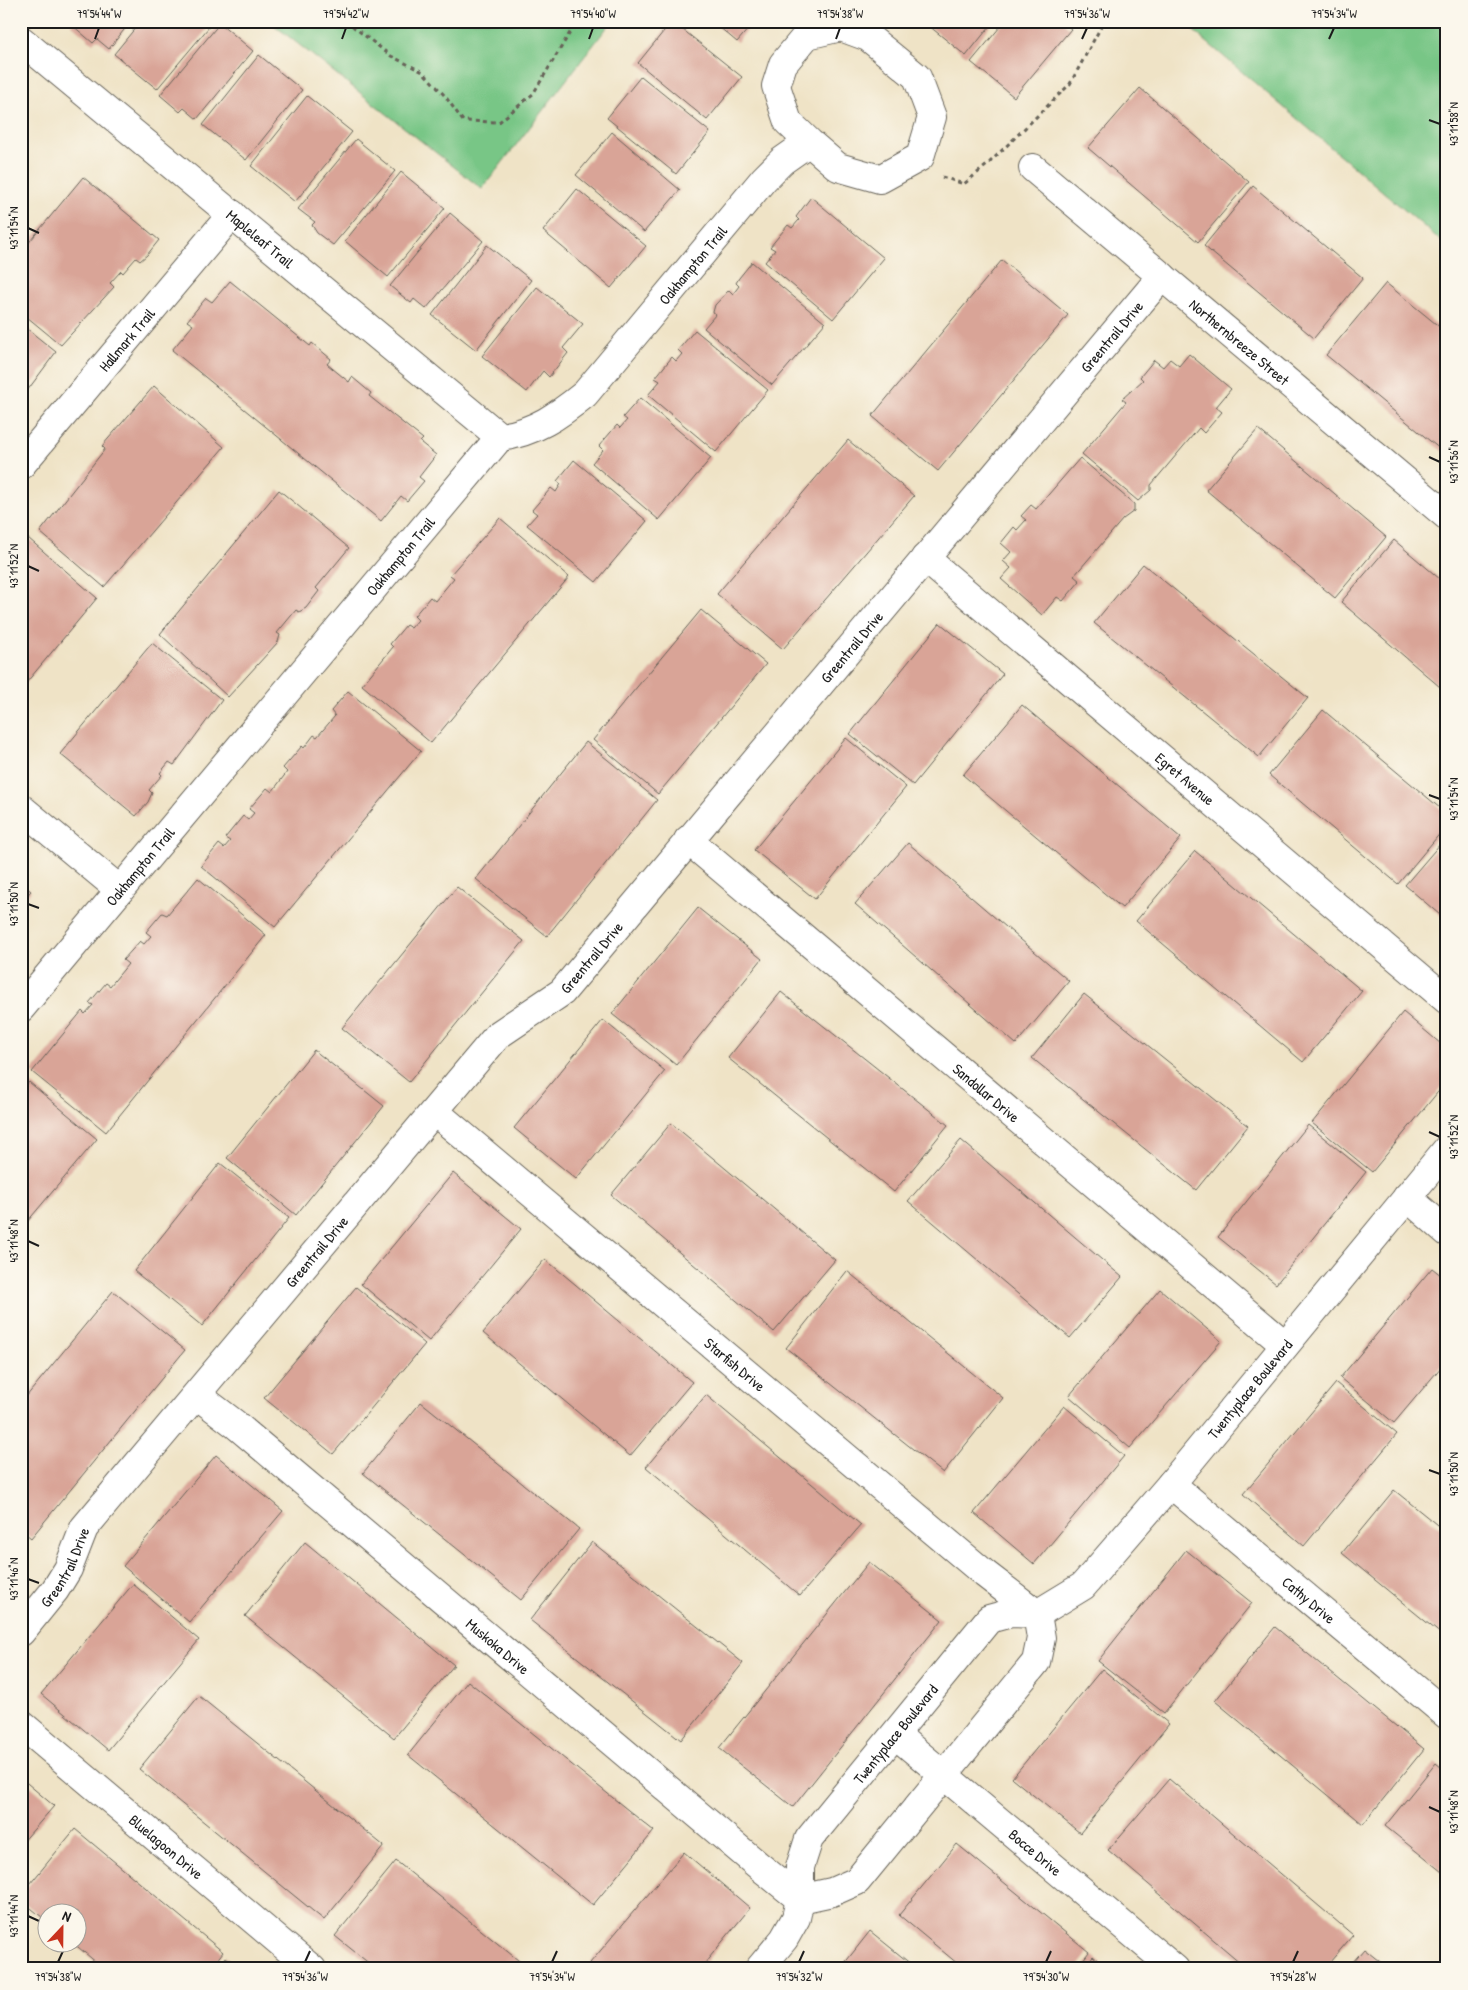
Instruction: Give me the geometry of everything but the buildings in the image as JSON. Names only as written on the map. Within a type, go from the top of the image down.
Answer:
[{"type":"street","points":[[841,27],[868,37],[917,77],[932,117],[920,157],[913,162],[880,179],[838,167],[809,142],[788,122],[776,86],[783,64],[807,36],[841,27]]},
{"type":"street","name":"Mapleleaf Trail","points":[[21,40],[500,437]]},
{"type":"street","name":"Oakhampton Trail","points":[[21,1008],[500,437],[524,432],[538,426],[568,408],[584,394],[764,179],[782,161],[809,142]]},
{"type":"street","name":"Northernbreeze Street","points":[[1033,168],[1447,516]]},
{"type":"street","name":"Hallmark Trail","points":[[21,465],[232,214]]},
{"type":"street","name":"Greentrail Drive","points":[[21,1632],[55,1590],[68,1569],[84,1528],[498,1035],[562,992],[1162,276]]},
{"type":"street","name":"Egret Avenue","points":[[924,558],[1447,1000]]},
{"type":"street","points":[[21,808],[120,890]]},
{"type":"street","name":"Sandollar Drive","points":[[688,840],[1285,1345]]},
{"type":"street","name":"Starfish Drive","points":[[435,1112],[985,1574],[1037,1614]]},
{"type":"street","name":"Twentyplace Boulevard","points":[[759,1969],[784,1939],[796,1918],[800,1899],[800,1867],[809,1839],[990,1619],[1011,1614],[1037,1614],[1083,1586],[1171,1484],[1447,1149]]},
{"type":"street","points":[[1407,1197],[1447,1232]]},
{"type":"street","name":"Muskoka Drive","points":[[197,1395],[235,1424],[800,1899]]},
{"type":"street","name":"Cathy Drive","points":[[1171,1484],[1447,1715]]},
{"type":"street","points":[[800,1899],[832,1892],[857,1881],[1036,1662],[1041,1638],[1037,1614]]},
{"type":"street","name":"Bluelagoon Drive","points":[[21,1724],[312,1969]]},
{"type":"street","name":"Bocce Drive","points":[[896,1735],[1175,1969]]},
{"type":"path","points":[[346,21],[391,56],[423,72],[445,96],[463,121],[499,122],[533,94],[577,21]]},
{"type":"path","points":[[913,162],[931,174],[964,184],[987,166],[1070,84],[1102,25],[1102,21]]},
{"type":"green space","points":[[269,21],[612,21],[482,189]]},
{"type":"green space","points":[[1182,21],[1447,21],[1447,246]]}]
